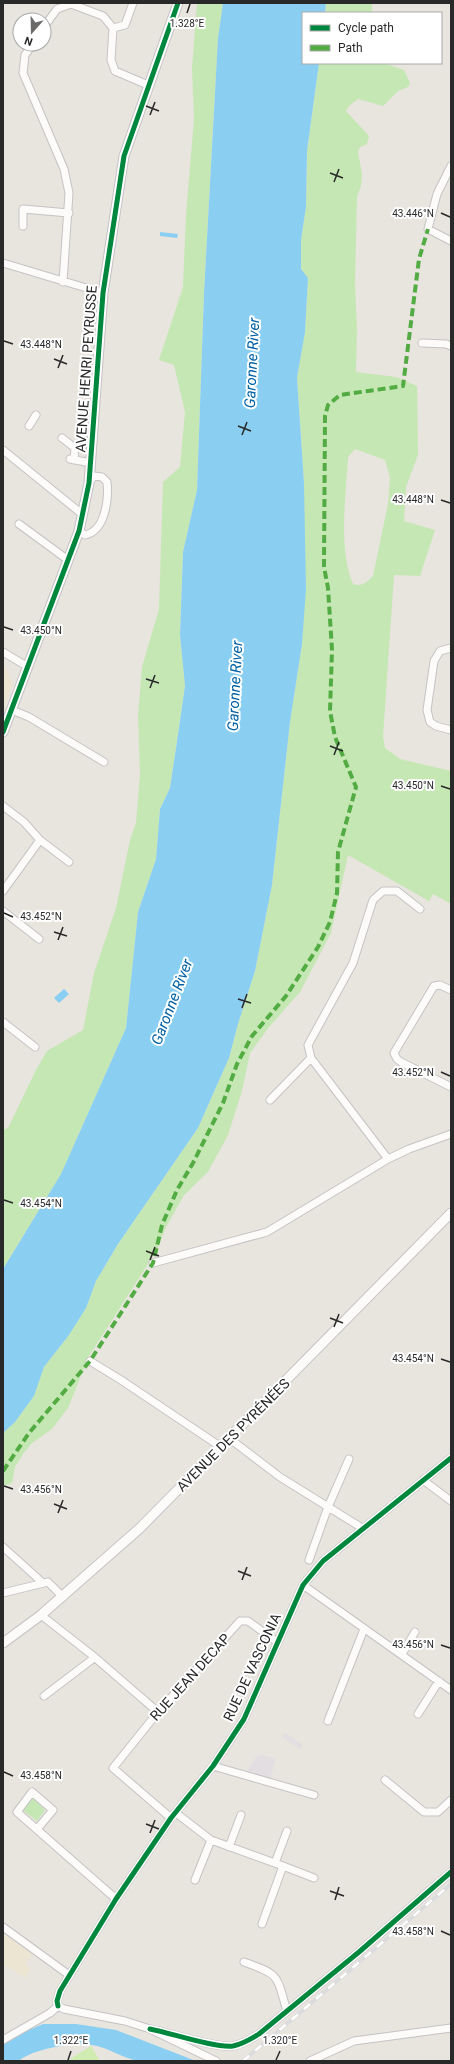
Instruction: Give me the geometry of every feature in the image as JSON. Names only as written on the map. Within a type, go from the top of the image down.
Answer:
[{"type":"street","points":[[113,28],[125,24],[133,3]]},
{"type":"street","name":"AVENUE HENRI PEYRUSSE","points":[[3,732],[79,530],[89,483],[103,294],[124,156],[178,3]]},
{"type":"street","points":[[52,16],[57,9],[71,4],[103,16],[113,28],[111,60],[115,71],[148,85]]},
{"type":"street","points":[[27,52],[25,55],[24,74],[64,169],[69,193],[69,213],[63,282]]},
{"type":"street","points":[[451,166],[437,194],[428,229],[451,241]]},
{"type":"street","points":[[23,226],[23,209],[69,213]]},
{"type":"street","points":[[3,263],[103,294]]},
{"type":"street","points":[[422,343],[446,344],[451,346]]},
{"type":"street","points":[[29,426],[36,416]]},
{"type":"street","points":[[62,438],[75,448],[72,460],[91,463]]},
{"type":"street","points":[[3,450],[82,514]]},
{"type":"street","points":[[79,530],[85,535],[92,533],[98,526],[106,504],[107,482],[102,477],[94,476],[89,483]]},
{"type":"street","points":[[18,524],[68,560]]},
{"type":"street","points":[[451,648],[440,651],[434,661],[427,710],[430,722],[436,726],[451,730]]},
{"type":"street","points":[[3,652],[28,667]]},
{"type":"street","points":[[12,710],[29,717],[104,762]]},
{"type":"street","points":[[3,806],[24,822],[40,840],[69,862]]},
{"type":"street","points":[[3,890],[40,840]]},
{"type":"street","points":[[388,1159],[311,1058],[308,1045],[353,963],[373,900],[383,891],[397,891],[420,909]]},
{"type":"street","points":[[3,911],[39,939]]},
{"type":"street","points":[[451,990],[440,985],[434,986],[394,1053],[397,1059],[401,1062],[451,1087]]},
{"type":"street","points":[[3,1022],[36,1047]]},
{"type":"street","points":[[270,1100],[311,1058]]},
{"type":"street","points":[[152,1263],[267,1232],[388,1159],[409,1149],[451,1134]]},
{"type":"street","name":"AVENUE DES PYRÉNÉES","points":[[3,1643],[41,1616],[140,1528],[230,1439],[451,1214]]},
{"type":"street","points":[[90,1361],[121,1380],[221,1448]]},
{"type":"street","points":[[230,1439],[280,1477],[362,1528]]},
{"type":"street","points":[[310,1560],[328,1507],[349,1458]]},
{"type":"street","name":"RUE DE VASCONIA","points":[[58,2006],[58,1996],[69,1975],[116,1899],[173,1815],[213,1766],[244,1719],[303,1585],[323,1561],[362,1528],[451,1458]]},
{"type":"street","points":[[423,1480],[451,1501]]},
{"type":"street","points":[[3,1547],[43,1583]]},
{"type":"street","points":[[3,1593],[48,1582],[63,1597]]},
{"type":"street","points":[[303,1585],[451,1690]]},
{"type":"street","points":[[41,1616],[158,1712]]},
{"type":"street","name":"RUE JEAN DECAP","points":[[173,1815],[114,1768],[158,1712],[240,1621],[248,1621],[277,1642]]},
{"type":"street","points":[[328,1721],[364,1629]]},
{"type":"street","points":[[402,1654],[415,1632]]},
{"type":"street","points":[[44,1696],[94,1658]]},
{"type":"street","points":[[418,1714],[439,1681]]},
{"type":"street","points":[[213,1766],[314,1795]]},
{"type":"street","points":[[385,1780],[424,1812],[438,1812],[451,1800]]},
{"type":"street","points":[[38,1828],[53,1810],[32,1792],[17,1812],[38,1828],[116,1899]]},
{"type":"street","points":[[173,1815],[211,1840],[314,1878]]},
{"type":"street","points":[[229,1847],[241,1815]]},
{"type":"street","points":[[275,1863],[287,1831]]},
{"type":"street","points":[[196,1880],[211,1840]]},
{"type":"street","points":[[262,1924],[283,1866]]},
{"type":"street","points":[[3,2040],[50,2013],[58,2006],[73,2011],[107,2016],[150,2030],[220,2045],[232,2046],[252,2038],[287,2011],[451,1872]]},
{"type":"street","points":[[3,1927],[69,1975]]},
{"type":"street","points":[[244,1962],[266,1970],[276,1977],[287,2011]]},
{"type":"street","points":[[310,2061],[354,2041],[451,2028]]},
{"type":"street","points":[[150,2030],[216,2061]]},
{"type":"shaded area","points":[[3,664],[8,671],[12,684],[3,712]]},
{"type":"shaded area","points":[[285,1733],[303,1745],[300,1749],[282,1737]]},
{"type":"shaded area","points":[[262,1755],[276,1759],[270,1778],[247,1771],[257,1756]]},
{"type":"shaded area","points":[[3,1933],[32,1954],[25,1964],[31,1969],[25,1978],[3,1964]]},
{"type":"green space","points":[[197,3],[223,3],[218,38],[204,293],[197,490],[183,552],[180,635],[185,686],[170,788],[160,809],[156,859],[138,912],[126,1028],[61,1174],[3,1269],[3,1130],[8,1128],[36,1070],[47,1051],[83,1030],[94,973],[116,908],[130,840],[136,823],[140,775],[138,715],[142,667],[159,609],[163,482],[180,467],[185,412],[174,365],[159,360],[183,287],[186,215],[194,119],[192,68]]},
{"type":"green space","points":[[326,3],[372,3],[372,12],[325,12]]},
{"type":"green space","points":[[319,64],[387,64],[404,70],[410,83],[408,87],[398,91],[383,106],[358,99],[349,106],[346,111],[369,136],[367,144],[360,147],[358,152],[362,174],[361,186],[357,197],[355,284],[357,329],[356,372],[396,377],[417,386],[418,455],[406,487],[404,521],[435,530],[420,576],[394,575],[383,737],[385,748],[400,759],[451,771],[451,904],[433,894],[429,901],[348,855],[331,933],[300,992],[269,1027],[250,1053],[242,1091],[228,1135],[208,1172],[184,1195],[166,1227],[157,1250],[89,1356],[68,1408],[52,1429],[31,1444],[15,1467],[12,1483],[3,1486],[3,1433],[15,1422],[34,1396],[44,1367],[69,1335],[86,1308],[96,1281],[118,1244],[198,1128],[229,1058],[255,971],[272,885],[290,722],[302,644],[304,483],[297,378],[305,331],[308,278],[301,269],[301,240],[306,207],[307,151]],"holes":[[[355,449],[385,460],[390,477],[388,504],[373,576],[366,582],[356,585],[353,584],[348,570],[344,538],[348,457]]]},
{"type":"green space","points":[[33,1798],[45,1810],[37,1821],[24,1811],[25,1807]]},
{"type":"green space","points":[[91,2046],[100,2061],[67,2061]]},
{"type":"water","name":"Garonne River","points":[[223,3],[326,3],[325,12],[302,12],[302,64],[319,64],[307,151],[306,207],[301,240],[301,269],[308,278],[305,332],[297,378],[304,483],[306,589],[302,644],[290,722],[272,885],[255,971],[229,1058],[198,1128],[118,1244],[96,1281],[86,1308],[69,1335],[44,1367],[34,1396],[15,1422],[3,1433],[3,1269],[61,1174],[126,1028],[138,912],[156,859],[160,809],[170,788],[185,686],[180,635],[183,552],[197,490],[204,293],[218,38]]},
{"type":"water","points":[[160,232],[178,234],[177,238],[160,236]]},
{"type":"water","points":[[64,989],[69,994],[59,1003],[54,998]]},
{"type":"water","points":[[43,2024],[76,2024],[116,2030],[196,2061],[144,2062],[126,2058],[98,2046],[84,2044],[54,2047],[33,2053],[19,2061],[3,2061],[3,2045],[8,2039]]},
{"type":"railway","points":[[243,2061],[451,1884]]},
{"type":"marked path","points":[[3,1471],[29,1433],[90,1361],[153,1263],[162,1225],[177,1190],[193,1163],[223,1103],[237,1064],[252,1036],[286,996],[318,947],[330,922],[337,893],[338,852],[356,787],[335,737],[330,711],[332,650],[328,588],[324,567],[325,416],[328,405],[340,395],[403,386],[419,259],[428,229]]},
{"type":"cycle path","points":[[3,732],[79,531],[89,483],[103,293],[124,156],[178,3]]},
{"type":"cycle path","points":[[58,2006],[57,2001],[60,1991],[116,1899],[171,1818],[213,1766],[244,1719],[303,1585],[323,1561],[451,1458]]},
{"type":"cycle path","points":[[150,2029],[215,2045],[233,2046],[247,2041],[259,2034],[359,1952],[451,1872]]}]
